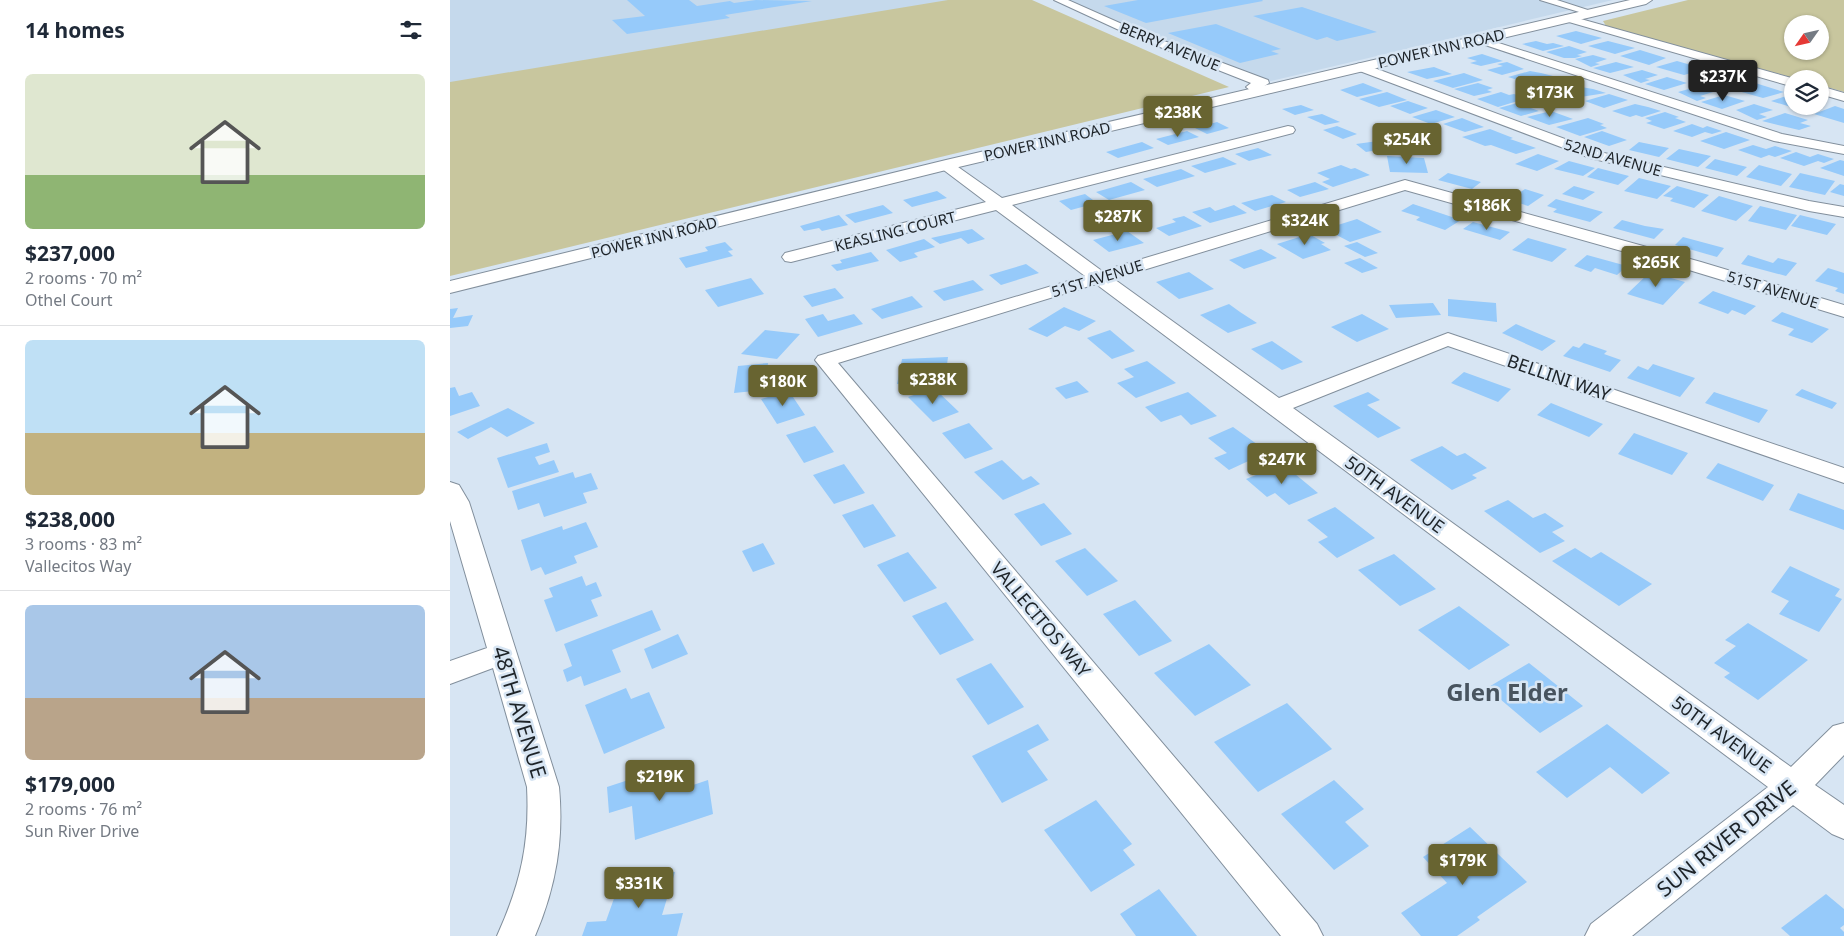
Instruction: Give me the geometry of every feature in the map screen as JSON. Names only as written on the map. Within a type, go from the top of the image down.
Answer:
[{"type":"main road","name":"POWER INN ROAD","points":[[450,287],[946,165],[1646,0]]},
{"type":"street","name":"BERRY AVENUE","points":[[1059,0],[1136,34],[1262,83],[1252,87],[1260,91]]},
{"type":"street","points":[[1545,0],[1591,13]]},
{"type":"street","points":[[1566,18],[1784,80]]},
{"type":"street","points":[[1477,39],[1779,138],[1844,150]]},
{"type":"street","name":"52ND AVENUE","points":[[1360,67],[1595,155],[1809,206],[1844,212]]},
{"type":"street","points":[[1829,93],[1844,97]]},
{"type":"street","name":"KEASLING COURT","points":[[791,257],[1288,130]]},
{"type":"street","name":"50TH AVENUE","points":[[946,165],[1844,824]]},
{"type":"street","name":"51ST AVENUE","points":[[897,338],[1405,185],[1704,268],[1844,311]]},
{"type":"street","name":"VALLECITOS WAY","points":[[897,338],[825,360],[1304,936]]},
{"type":"street","name":"BELLINI WAY","points":[[1276,407],[1448,339],[1844,476]]},
{"type":"street","name":"48TH AVENUE","points":[[450,490],[457,502],[543,787],[547,819],[542,864],[526,916],[516,936]]},
{"type":"street","points":[[450,673],[503,653]]},
{"type":"street","name":"SUN RIVER DRIVE","points":[[1604,936],[1793,786],[1844,735]]},
{"type":"shaded area","points":[[450,0],[962,0],[450,84]]},
{"type":"shaded area","points":[[948,0],[1032,0],[1229,87],[450,276],[450,82]]},
{"type":"shaded area","points":[[1064,0],[1613,0],[1263,83]]},
{"type":"shaded area","points":[[1688,0],[1844,0],[1844,92],[1829,88],[1829,70],[1784,70],[1784,75],[1606,26],[1603,21]]},
{"type":"building","points":[[627,0],[689,0],[697,6],[730,1],[734,3],[756,0],[812,1],[725,15],[730,18],[627,34],[612,20],[645,16]]},
{"type":"building","points":[[1138,0],[1263,1],[1146,23],[1104,6]]},
{"type":"building","points":[[1302,7],[1377,32],[1337,41],[1327,37],[1317,40],[1253,16]]},
{"type":"building","points":[[1216,24],[1281,49],[1271,51],[1279,54],[1240,63],[1168,33]]},
{"type":"building","points":[[1576,31],[1602,38],[1581,44],[1556,36]]},
{"type":"building","points":[[1536,41],[1564,46],[1543,51],[1522,44]]},
{"type":"building","points":[[1608,41],[1635,48],[1615,54],[1588,46]]},
{"type":"building","points":[[1569,46],[1587,52],[1577,55],[1582,56],[1575,58],[1564,58],[1546,52]]},
{"type":"building","points":[[1640,50],[1666,58],[1649,65],[1620,56]]},
{"type":"building","points":[[1482,54],[1503,61],[1481,66],[1470,63],[1477,61],[1467,58]]},
{"type":"building","points":[[1593,55],[1607,59],[1595,63],[1600,64],[1591,67],[1575,59]]},
{"type":"building","points":[[1677,61],[1705,69],[1684,75],[1656,67]]},
{"type":"building","points":[[1507,62],[1524,69],[1502,75],[1487,70],[1503,66],[1497,64]]},
{"type":"building","points":[[1616,62],[1634,67],[1610,73],[1593,68]]},
{"type":"building","points":[[1434,67],[1452,74],[1427,79],[1407,72]]},
{"type":"building","points":[[1642,70],[1658,75],[1645,79],[1650,80],[1641,83],[1623,75]]},
{"type":"building","points":[[1530,71],[1553,76],[1528,83],[1508,77]]},
{"type":"building","points":[[1714,71],[1743,79],[1724,86],[1693,77]]},
{"type":"building","points":[[1464,73],[1483,80],[1453,88],[1433,81]]},
{"type":"building","points":[[1558,77],[1575,83],[1550,90],[1532,84]]},
{"type":"building","points":[[1667,77],[1687,83],[1664,90],[1645,84]]},
{"type":"building","points":[[1752,82],[1784,92],[1763,98],[1731,89]]},
{"type":"building","points":[[1363,83],[1383,91],[1357,97],[1340,90]]},
{"type":"building","points":[[1478,83],[1493,88],[1487,90],[1492,92],[1474,96],[1454,89]]},
{"type":"building","points":[[1581,87],[1606,93],[1574,98],[1558,93]]},
{"type":"building","points":[[1696,87],[1713,92],[1700,96],[1706,98],[1697,101],[1678,92]]},
{"type":"building","points":[[1387,92],[1407,100],[1379,107],[1359,99]]},
{"type":"building","points":[[1501,92],[1528,98],[1498,107],[1477,99]]},
{"type":"building","points":[[1609,94],[1628,100],[1604,108],[1585,101]]},
{"type":"building","points":[[1724,95],[1745,101],[1722,109],[1701,102]]},
{"type":"building","points":[[1784,97],[1784,105],[1771,101]]},
{"type":"building","points":[[1408,101],[1428,108],[1410,114],[1390,106]]},
{"type":"building","points":[[1517,103],[1539,111],[1521,116],[1499,108]]},
{"type":"building","points":[[1635,104],[1661,111],[1642,117],[1636,115],[1630,117],[1612,111]]},
{"type":"building","points":[[1754,104],[1773,110],[1759,114],[1767,117],[1757,120],[1736,110]]},
{"type":"building","points":[[1301,105],[1314,110],[1295,115],[1282,109]]},
{"type":"building","points":[[1835,106],[1844,109],[1844,123],[1817,115],[1829,115],[1829,108]]},
{"type":"building","points":[[1436,110],[1455,117],[1431,124],[1412,117]]},
{"type":"building","points":[[1551,111],[1573,119],[1549,125],[1527,117]]},
{"type":"building","points":[[1665,112],[1679,117],[1675,118],[1686,122],[1664,129],[1646,123],[1652,121],[1645,118]]},
{"type":"building","points":[[1784,113],[1784,115],[1792,115],[1808,120],[1800,123],[1811,126],[1799,130],[1762,121]]},
{"type":"building","points":[[1322,114],[1340,122],[1325,125],[1307,117]]},
{"type":"building","points":[[1462,118],[1484,127],[1465,132],[1443,124]]},
{"type":"building","points":[[1588,118],[1604,124],[1600,125],[1607,128],[1580,136],[1556,127]]},
{"type":"building","points":[[1217,122],[1229,128],[1207,134],[1195,128]]},
{"type":"building","points":[[1692,124],[1722,131],[1712,134],[1705,132],[1692,137],[1673,131]]},
{"type":"building","points":[[1337,126],[1357,134],[1343,139],[1323,130]]},
{"type":"building","points":[[1490,129],[1513,138],[1510,139],[1536,148],[1516,154],[1491,145],[1485,146],[1462,137]]},
{"type":"building","points":[[1187,131],[1199,137],[1168,145],[1156,139]]},
{"type":"building","points":[[1602,131],[1627,140],[1609,146],[1584,137]]},
{"type":"building","points":[[1726,132],[1750,140],[1724,149],[1700,141]]},
{"type":"building","points":[[1378,141],[1389,148],[1366,152],[1356,144]]},
{"type":"building","points":[[1142,142],[1154,148],[1118,158],[1106,152]]},
{"type":"building","points":[[1639,142],[1669,148],[1659,157],[1629,150]]},
{"type":"building","points":[[1753,145],[1766,149],[1775,146],[1792,151],[1775,157],[1769,155],[1761,158],[1738,150]]},
{"type":"building","points":[[1258,148],[1272,155],[1249,161],[1235,154]]},
{"type":"building","points":[[1679,149],[1711,156],[1698,167],[1666,159]]},
{"type":"building","points":[[1796,152],[1810,157],[1818,154],[1834,159],[1824,163],[1818,161],[1804,166],[1780,158]]},
{"type":"building","points":[[1538,154],[1559,161],[1537,171],[1515,164]]},
{"type":"building","points":[[1387,156],[1424,158],[1428,173],[1390,172]]},
{"type":"building","points":[[1223,157],[1237,164],[1205,173],[1191,166]]},
{"type":"building","points":[[1715,159],[1747,167],[1737,176],[1705,168]]},
{"type":"building","points":[[1840,160],[1844,161],[1844,176],[1820,168]]},
{"type":"building","points":[[1569,161],[1595,168],[1583,176],[1554,169]]},
{"type":"building","points":[[1341,165],[1351,169],[1355,168],[1370,175],[1333,187],[1322,182],[1330,179],[1317,173]]},
{"type":"building","points":[[1759,165],[1792,174],[1781,186],[1746,177]]},
{"type":"building","points":[[1598,168],[1629,176],[1618,185],[1587,177]]},
{"type":"building","points":[[1181,169],[1195,176],[1157,187],[1143,179]]},
{"type":"building","points":[[1448,173],[1481,182],[1472,189],[1438,180]]},
{"type":"building","points":[[1800,173],[1835,181],[1825,195],[1789,187]]},
{"type":"building","points":[[1639,178],[1671,186],[1657,199],[1624,191]]},
{"type":"building","points":[[1131,182],[1145,190],[1109,200],[1096,192]]},
{"type":"building","points":[[1315,182],[1329,189],[1300,197],[1287,190]]},
{"type":"building","points":[[1840,184],[1844,185],[1844,196],[1830,192]]},
{"type":"building","points":[[1574,186],[1595,192],[1583,200],[1562,194]]},
{"type":"building","points":[[1677,186],[1709,195],[1694,208],[1670,201],[1673,198],[1663,196]]},
{"type":"building","points":[[1505,189],[1519,193],[1525,189],[1544,195],[1528,206],[1494,195]]},
{"type":"building","points":[[937,191],[947,198],[912,207],[903,200]]},
{"type":"building","points":[[1085,194],[1097,203],[1071,210],[1059,201]]},
{"type":"building","points":[[1272,195],[1286,202],[1255,211],[1241,203]]},
{"type":"building","points":[[1719,196],[1753,206],[1736,221],[1701,211]]},
{"type":"building","points":[[1556,199],[1603,212],[1590,222],[1553,212],[1557,209],[1547,206]]},
{"type":"building","points":[[1413,204],[1461,220],[1445,230],[1416,220],[1420,217],[1401,211]]},
{"type":"building","points":[[883,205],[893,213],[855,223],[845,215]]},
{"type":"building","points":[[1234,205],[1247,213],[1210,223],[1192,212],[1210,207],[1215,211]]},
{"type":"building","points":[[1760,206],[1797,215],[1786,230],[1748,221]]},
{"type":"building","points":[[839,215],[848,225],[822,231],[819,228],[804,231],[800,226]]},
{"type":"building","points":[[1800,215],[1836,224],[1827,235],[1791,226]]},
{"type":"building","points":[[1184,216],[1202,226],[1169,236],[1156,228],[1176,222],[1172,219]]},
{"type":"building","points":[[1357,219],[1382,232],[1350,242],[1325,229]]},
{"type":"building","points":[[1622,220],[1664,229],[1654,239],[1613,228]]},
{"type":"building","points":[[1473,222],[1510,232],[1500,240],[1463,229]]},
{"type":"building","points":[[972,229],[985,239],[968,244],[961,238],[940,244],[931,238]]},
{"type":"building","points":[[1127,231],[1144,243],[1109,252],[1093,240]]},
{"type":"building","points":[[1309,234],[1325,243],[1321,244],[1331,250],[1303,259],[1277,244]]},
{"type":"building","points":[[1683,237],[1724,248],[1717,257],[1675,245]]},
{"type":"building","points":[[1528,238],[1567,249],[1552,262],[1512,250]]},
{"type":"building","points":[[924,239],[935,247],[914,253],[918,257],[900,262],[886,250]]},
{"type":"building","points":[[725,242],[733,250],[728,251],[733,256],[686,268],[679,258],[708,251],[705,247]]},
{"type":"building","points":[[1357,242],[1378,253],[1365,257],[1344,246]]},
{"type":"building","points":[[1261,249],[1277,258],[1244,269],[1229,260]]},
{"type":"building","points":[[871,252],[879,261],[837,271],[831,265],[842,263],[840,260]]},
{"type":"building","points":[[1587,255],[1627,266],[1617,275],[1595,268],[1591,272],[1574,266]]},
{"type":"building","points":[[1748,255],[1773,263],[1778,258],[1797,263],[1786,276],[1741,264]]},
{"type":"building","points":[[1360,258],[1378,268],[1362,273],[1344,263]]},
{"type":"building","points":[[1026,264],[1039,273],[1001,285],[989,275]]},
{"type":"building","points":[[1828,268],[1844,273],[1844,294],[1835,291],[1838,288],[1815,281]]},
{"type":"building","points":[[1189,272],[1214,289],[1179,299],[1156,282]]},
{"type":"building","points":[[1650,272],[1685,282],[1663,305],[1627,294]]},
{"type":"building","points":[[751,278],[764,294],[718,307],[705,290]]},
{"type":"building","points":[[973,280],[984,290],[944,301],[933,291]]},
{"type":"building","points":[[835,288],[844,298],[812,307],[803,296]]},
{"type":"building","points":[[1713,291],[1756,306],[1745,315],[1732,310],[1728,314],[1698,303]]},
{"type":"building","points":[[912,296],[923,307],[882,319],[871,309]]},
{"type":"building","points":[[1448,299],[1496,303],[1497,322],[1448,316]]},
{"type":"building","points":[[1433,303],[1441,315],[1396,318],[1389,305]]},
{"type":"building","points":[[1229,304],[1257,323],[1228,333],[1200,315]]},
{"type":"building","points":[[1064,307],[1096,321],[1079,331],[1065,326],[1047,337],[1028,329]]},
{"type":"building","points":[[458,308],[453,318],[473,315],[468,326],[450,328],[450,309]]},
{"type":"building","points":[[1782,312],[1829,329],[1812,343],[1788,335],[1794,329],[1771,321]]},
{"type":"building","points":[[823,314],[828,321],[854,314],[863,324],[818,337],[805,319]]},
{"type":"building","points":[[1362,314],[1389,329],[1357,342],[1331,327]]},
{"type":"building","points":[[1516,324],[1556,341],[1542,351],[1502,333]]},
{"type":"building","points":[[765,330],[800,334],[777,359],[741,354]]},
{"type":"building","points":[[1110,330],[1135,351],[1112,359],[1087,338]]},
{"type":"building","points":[[1272,341],[1303,362],[1282,370],[1251,349]]},
{"type":"building","points":[[1584,343],[1607,351],[1604,354],[1621,360],[1610,372],[1563,356],[1573,346],[1579,348]]},
{"type":"building","points":[[948,357],[946,372],[927,373],[926,383],[897,384],[902,359]]},
{"type":"building","points":[[1147,361],[1176,383],[1136,398],[1117,383],[1134,377],[1124,369]]},
{"type":"building","points":[[768,363],[765,390],[734,393],[738,366]]},
{"type":"building","points":[[1653,364],[1695,378],[1680,397],[1627,378],[1638,366],[1648,370]]},
{"type":"building","points":[[1464,372],[1511,389],[1498,402],[1451,383]]},
{"type":"building","points":[[1077,381],[1089,392],[1066,399],[1055,388]]},
{"type":"building","points":[[455,387],[459,396],[472,392],[480,406],[450,416],[450,388]]},
{"type":"building","points":[[934,388],[959,412],[933,422],[908,397]]},
{"type":"building","points":[[1802,389],[1837,403],[1832,409],[1795,395]]},
{"type":"building","points":[[789,391],[805,415],[777,424],[761,399]]},
{"type":"building","points":[[1188,392],[1217,416],[1191,425],[1181,415],[1161,422],[1145,407]]},
{"type":"building","points":[[1368,392],[1380,400],[1367,405],[1401,428],[1378,438],[1333,406]]},
{"type":"building","points":[[1714,392],[1768,410],[1759,423],[1705,403]]},
{"type":"building","points":[[1551,403],[1603,424],[1589,437],[1537,415]]},
{"type":"building","points":[[508,408],[535,423],[507,437],[491,427],[468,439],[457,432]]},
{"type":"building","points":[[969,423],[993,449],[965,459],[942,433]]},
{"type":"building","points":[[815,426],[834,452],[804,463],[786,435]]},
{"type":"building","points":[[1233,427],[1268,452],[1229,470],[1214,458],[1227,453],[1208,438]]},
{"type":"building","points":[[1634,433],[1688,453],[1672,475],[1618,454]]},
{"type":"building","points":[[547,443],[550,452],[535,457],[539,465],[554,460],[559,472],[508,488],[497,458]]},
{"type":"building","points":[[1442,446],[1457,456],[1465,453],[1487,468],[1472,475],[1477,478],[1452,490],[1410,460]]},
{"type":"building","points":[[1002,460],[1023,480],[1031,476],[1040,484],[1003,500],[974,472]]},
{"type":"building","points":[[1718,463],[1774,485],[1763,501],[1706,478]]},
{"type":"building","points":[[844,464],[865,493],[834,504],[813,475]]},
{"type":"building","points":[[1283,464],[1318,493],[1289,505],[1275,493],[1267,497],[1246,479]]},
{"type":"building","points":[[573,472],[575,478],[591,473],[598,489],[583,493],[587,503],[544,517],[539,503],[518,510],[512,491]]},
{"type":"building","points":[[1798,493],[1844,510],[1844,530],[1789,510]]},
{"type":"building","points":[[1508,500],[1533,518],[1545,513],[1564,526],[1552,532],[1565,541],[1540,553],[1484,511]]},
{"type":"building","points":[[1044,503],[1072,534],[1041,546],[1014,514]]},
{"type":"building","points":[[873,504],[896,536],[864,548],[842,515]]},
{"type":"building","points":[[1335,507],[1375,538],[1337,558],[1318,542],[1328,537],[1307,520]]},
{"type":"building","points":[[586,522],[598,547],[574,556],[577,563],[545,575],[541,567],[531,571],[521,540],[562,526],[563,530]]},
{"type":"building","points":[[763,543],[775,564],[753,572],[742,551]]},
{"type":"building","points":[[1085,548],[1118,581],[1087,596],[1055,561]]},
{"type":"building","points":[[1575,548],[1591,558],[1601,552],[1652,584],[1619,606],[1552,561]]},
{"type":"building","points":[[908,552],[937,588],[904,602],[877,565]]},
{"type":"building","points":[[1394,554],[1436,589],[1400,606],[1358,570]]},
{"type":"building","points":[[1790,566],[1840,589],[1835,596],[1842,599],[1819,632],[1779,614],[1789,601],[1771,592]]},
{"type":"building","points":[[582,576],[586,586],[596,582],[602,596],[591,600],[598,616],[556,632],[544,600],[553,597],[549,588]]},
{"type":"building","points":[[1135,600],[1172,641],[1139,656],[1103,614]]},
{"type":"building","points":[[946,602],[974,640],[940,655],[912,616]]},
{"type":"building","points":[[1459,606],[1510,645],[1469,670],[1418,630]]},
{"type":"building","points":[[652,610],[661,630],[612,650],[621,672],[584,686],[581,676],[567,682],[563,670],[572,666],[564,644]]},
{"type":"building","points":[[1748,623],[1808,660],[1758,700],[1724,677],[1730,673],[1714,663],[1736,646],[1725,640]]},
{"type":"building","points":[[678,634],[688,654],[652,669],[644,649]]},
{"type":"building","points":[[1209,644],[1251,685],[1195,716],[1154,673]]},
{"type":"building","points":[[991,663],[1024,707],[988,725],[956,679]]},
{"type":"building","points":[[1529,663],[1583,706],[1540,733],[1487,688]]},
{"type":"building","points":[[626,688],[631,699],[649,692],[665,728],[604,754],[585,705]]},
{"type":"building","points":[[1287,703],[1332,749],[1258,792],[1214,742]]},
{"type":"building","points":[[1038,724],[1049,740],[1027,751],[1048,780],[1002,803],[972,756]]},
{"type":"building","points":[[1607,724],[1670,773],[1642,794],[1610,767],[1567,798],[1536,772]]},
{"type":"building","points":[[674,765],[678,790],[708,780],[713,814],[635,840],[632,806],[609,813],[607,787]]},
{"type":"building","points":[[1334,780],[1364,809],[1345,822],[1369,846],[1334,870],[1281,814]]},
{"type":"building","points":[[1096,800],[1132,844],[1123,850],[1135,865],[1091,892],[1044,830]]},
{"type":"building","points":[[1470,827],[1527,882],[1477,917],[1480,920],[1457,936],[1421,936],[1401,913],[1447,883],[1423,857]]},
{"type":"building","points":[[675,872],[662,915],[683,913],[677,936],[582,936],[587,922],[606,921],[622,876]]},
{"type":"building","points":[[1159,889],[1197,936],[1136,936],[1120,914]]},
{"type":"building","points":[[1826,894],[1844,909],[1844,925],[1840,928],[1844,932],[1844,936],[1790,936],[1781,928]]},
{"type":"district","name":"Glen Elder","points":[[1507,691]]}]
